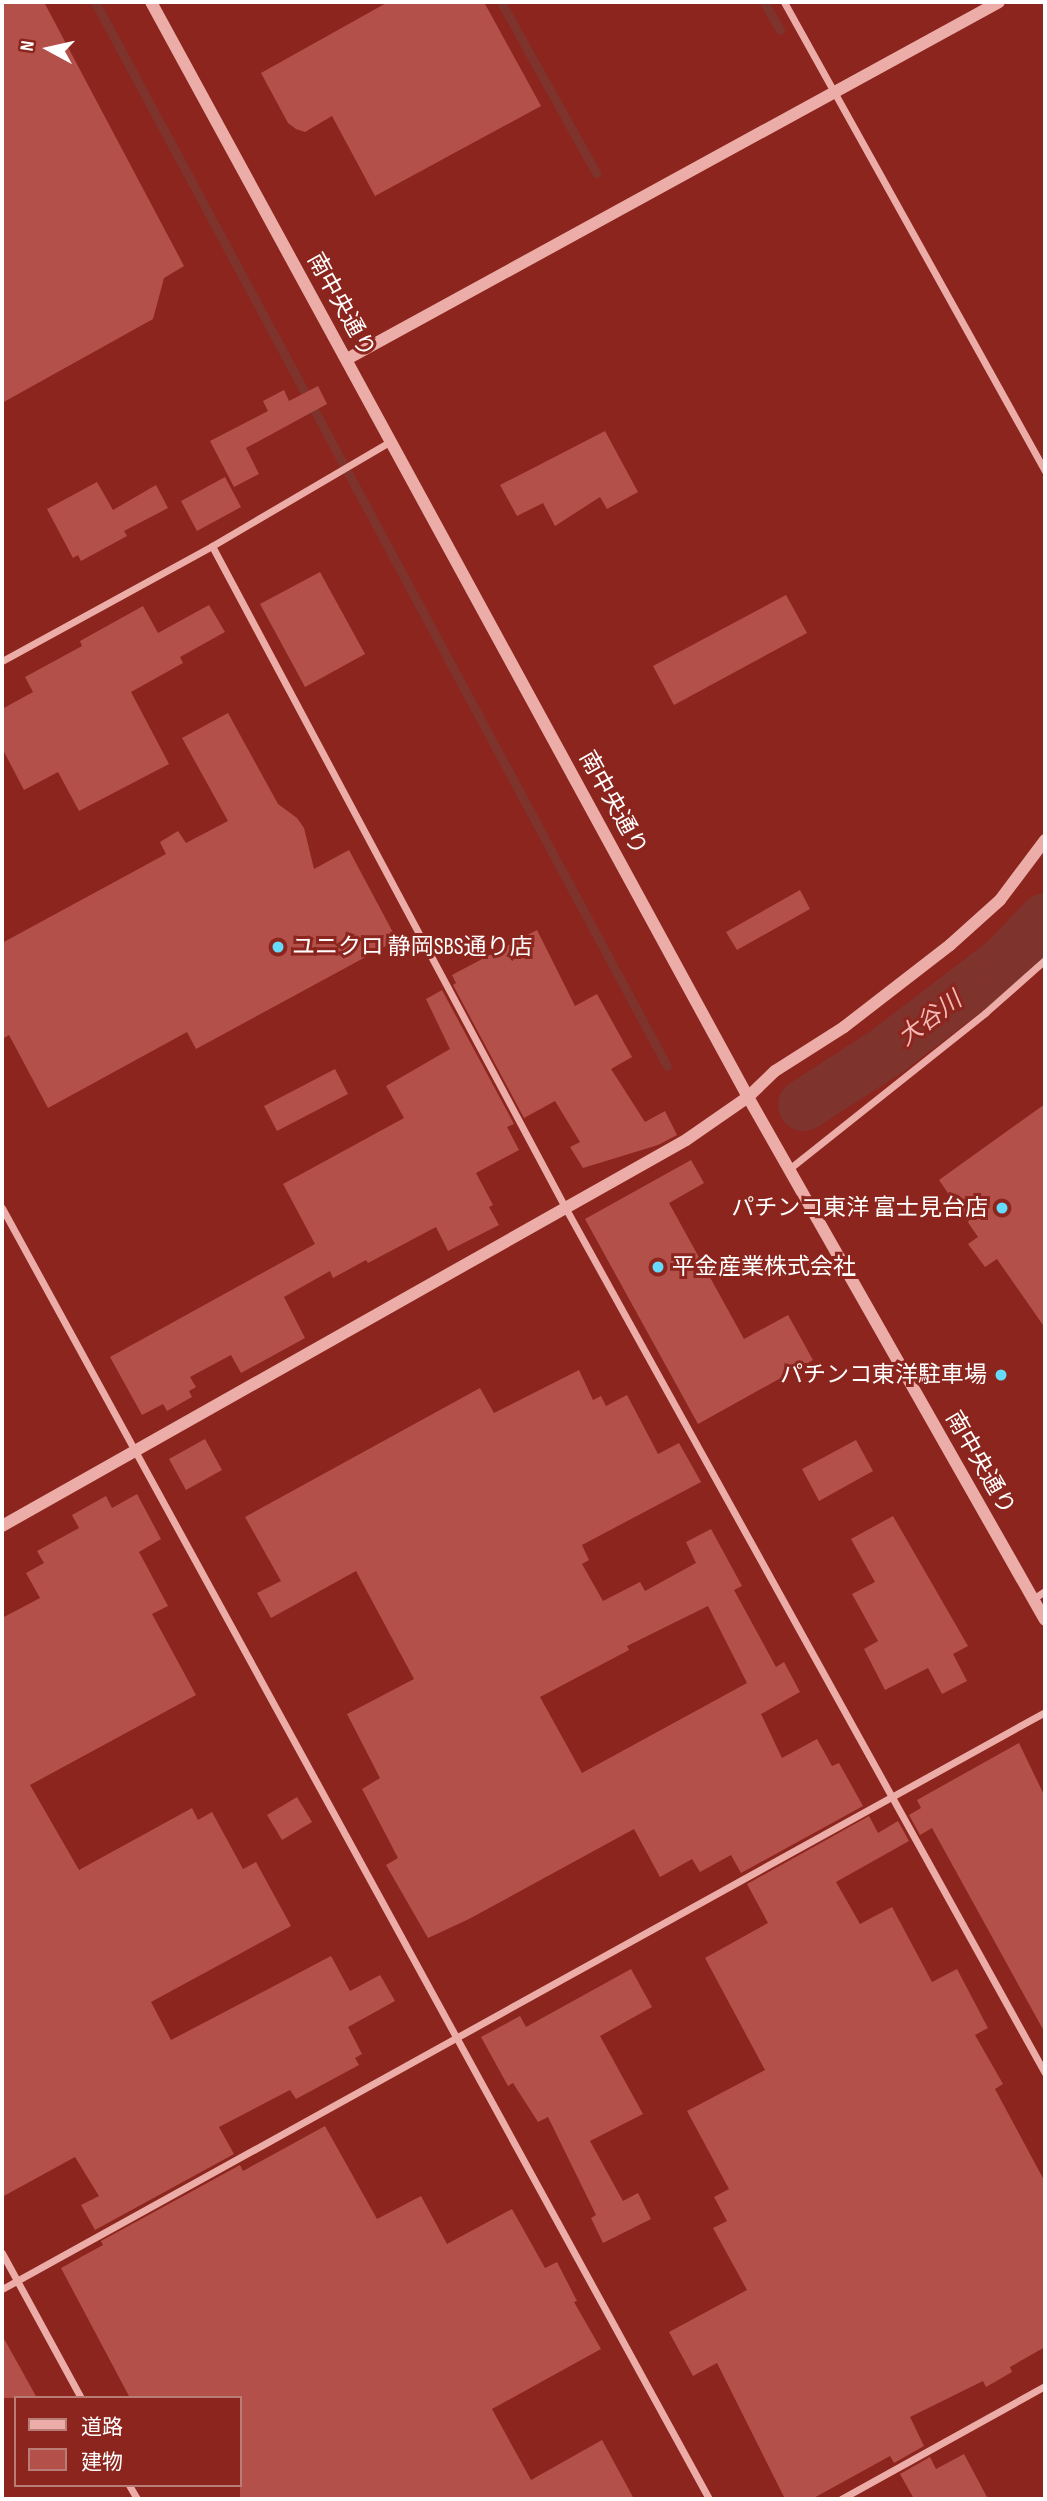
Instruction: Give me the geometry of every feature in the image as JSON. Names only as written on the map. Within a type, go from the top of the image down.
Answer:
[{"type":"street","name":"南中央通り","points":[[151,2],[748,1097],[1045,1620]]},
{"type":"street","points":[[784,2],[1045,471]]},
{"type":"street","points":[[347,359],[999,2]]},
{"type":"street","points":[[2,661],[212,546],[391,441]]},
{"type":"street","points":[[212,546],[566,1209],[894,1796],[1045,2073]]},
{"type":"street","points":[[2,1526],[686,1140],[748,1097],[775,1070],[844,1027],[950,945],[1000,900],[1045,840]]},
{"type":"street","points":[[789,1169],[985,1013],[1045,960]]},
{"type":"street","points":[[2,1208],[709,2499]]},
{"type":"street","points":[[1033,1599],[1045,1591]]},
{"type":"street","points":[[2,2289],[1045,1712]]},
{"type":"street","points":[[2,2253],[80,2396]]},
{"type":"street","points":[[841,2499],[1045,2386]]},
{"type":"building","points":[[2,2],[44,2],[184,266],[164,278],[153,319],[2,403]]},
{"type":"building","points":[[388,2],[484,2],[541,106],[375,196],[332,116],[305,132],[296,129],[288,123],[261,73]]},
{"type":"building","points":[[318,386],[327,404],[246,448],[259,474],[234,487],[210,441],[268,411],[263,401],[284,390],[289,401]]},
{"type":"building","points":[[605,431],[638,492],[607,509],[600,497],[555,526],[543,503],[517,516],[500,485]]},
{"type":"building","points":[[225,477],[241,507],[197,531],[181,501]]},
{"type":"building","points":[[97,482],[113,510],[156,485],[168,508],[124,531],[127,536],[81,561],[78,555],[73,558],[47,509]]},
{"type":"building","points":[[320,572],[365,654],[305,687],[260,604]]},
{"type":"building","points":[[786,595],[807,633],[674,705],[653,666]]},
{"type":"building","points":[[209,605],[225,632],[180,657],[183,663],[131,692],[169,764],[79,811],[58,772],[24,790],[2,748],[2,709],[33,692],[25,677],[82,646],[80,641],[143,606],[158,633]]},
{"type":"building","points":[[228,713],[278,804],[297,818],[304,828],[314,869],[349,850],[397,940],[196,1049],[187,1032],[48,1108],[9,1035],[2,1039],[2,943],[166,854],[160,842],[178,831],[186,843],[228,821],[182,738]]},
{"type":"building","points":[[800,890],[810,909],[737,950],[726,932]]},
{"type":"building","points":[[537,930],[575,1006],[597,994],[632,1057],[611,1069],[645,1122],[665,1111],[677,1135],[658,1145],[583,1168],[570,1147],[580,1142],[555,1101],[524,1118],[453,985],[456,983],[452,975]]},
{"type":"building","points":[[442,990],[514,1124],[507,1127],[519,1150],[476,1173],[493,1205],[489,1207],[499,1225],[448,1251],[436,1227],[333,1278],[330,1271],[284,1297],[305,1338],[241,1373],[231,1355],[190,1377],[196,1387],[189,1391],[192,1397],[167,1411],[163,1404],[142,1415],[110,1357],[315,1244],[283,1184],[404,1118],[386,1086],[450,1049],[426,999]]},
{"type":"building","points":[[335,1069],[348,1094],[277,1131],[264,1106]]},
{"type":"building","name":"パチンコ東洋 富士見台店","points":[[1045,1104],[1045,1328],[997,1259],[985,1267],[968,1244],[978,1237],[939,1180]]},
{"type":"building","name":"平金産業株式会社","points":[[691,1160],[704,1183],[669,1203],[744,1339],[788,1315],[813,1360],[698,1424],[585,1219]]},
{"type":"building","points":[[579,1370],[593,1400],[601,1396],[606,1406],[627,1395],[658,1454],[679,1443],[701,1482],[582,1545],[589,1560],[582,1564],[603,1601],[640,1582],[645,1591],[696,1563],[686,1542],[711,1529],[742,1586],[734,1590],[776,1667],[784,1662],[800,1692],[761,1714],[782,1758],[817,1739],[832,1766],[839,1763],[863,1806],[741,1873],[731,1855],[700,1872],[692,1859],[660,1877],[634,1829],[469,1919],[428,1938],[386,1865],[398,1858],[362,1789],[380,1778],[347,1714],[414,1679],[356,1571],[271,1618],[257,1593],[281,1581],[245,1517],[480,1388],[494,1413]],"holes":[[[708,1606],[747,1683],[582,1773],[540,1697],[629,1650],[627,1646]]]},
{"type":"building","points":[[205,1439],[222,1470],[186,1490],[169,1459]]},
{"type":"building","points":[[856,1440],[873,1471],[819,1501],[802,1469]]},
{"type":"building","points":[[137,1494],[161,1539],[139,1552],[168,1606],[152,1614],[196,1695],[30,1785],[79,1870],[192,1808],[198,1820],[212,1812],[243,1869],[256,1862],[291,1926],[151,2002],[171,2040],[331,1956],[350,1991],[380,1975],[395,2001],[348,2027],[362,2054],[355,2058],[359,2065],[296,2099],[290,2090],[219,2127],[234,2154],[95,2230],[81,2205],[99,2196],[75,2157],[2,2197],[2,1618],[40,1598],[26,1573],[44,1563],[37,1551],[79,1528],[72,1515],[106,1496],[112,1508]]},
{"type":"building","points":[[893,1516],[968,1646],[953,1654],[967,1681],[942,1694],[928,1668],[885,1690],[864,1649],[878,1641],[852,1594],[875,1582],[851,1539]]},
{"type":"building","points":[[1019,1743],[1045,1797],[1045,2033],[932,1828],[920,1835],[909,1815],[921,1808],[917,1800]]},
{"type":"building","points":[[297,1797],[312,1822],[282,1840],[267,1815]]},
{"type":"building","points":[[869,1816],[878,1833],[898,1821],[909,1841],[836,1882],[860,1924],[892,1907],[932,1982],[957,1969],[988,2028],[975,2035],[1003,2084],[995,2089],[1045,2182],[1045,2347],[1010,2367],[1012,2372],[986,2387],[983,2381],[910,2417],[924,2446],[894,2463],[890,2456],[812,2499],[785,2499],[717,2363],[693,2376],[669,2332],[747,2290],[713,2228],[727,2221],[714,2197],[729,2189],[687,2111],[765,2070],[705,1958],[768,1923],[747,1884]]},
{"type":"building","points":[[631,1969],[652,2007],[600,2036],[643,2114],[590,2141],[623,2201],[638,2193],[651,2219],[603,2243],[591,2218],[596,2215],[548,2117],[538,2122],[513,2083],[508,2086],[481,2037],[520,2016],[526,2027]]},
{"type":"building","points":[[325,2126],[377,2219],[421,2196],[447,2244],[512,2209],[545,2268],[557,2262],[577,2301],[574,2302],[601,2349],[492,2409],[531,2480],[602,2440],[634,2499],[240,2499],[242,2396],[129,2396],[61,2268],[103,2245],[101,2241],[240,2165],[243,2171]]},
{"type":"building","points":[[2,2335],[36,2396],[2,2398]]},
{"type":"building","points":[[964,2454],[988,2499],[914,2499],[900,2474],[930,2457],[936,2469]]},
{"type":"waterway","points":[[95,2],[667,1066]]},
{"type":"waterway","points":[[501,2],[596,173]]},
{"type":"waterway","points":[[764,2],[780,30]]},
{"type":"waterway","name":"大谷川","points":[[804,1105],[886,1052],[1005,961],[1045,919]]},
{"type":"place","name":"ユニクロ 静岡SBS通り店","points":[[278,947]]},
{"type":"place","name":"パチンコ東洋 富士見台店","points":[[1002,1208]]},
{"type":"place","name":"平金産業株式会社","points":[[658,1267]]},
{"type":"place","name":"パチンコ東洋駐車場","points":[[1001,1375]]}]
